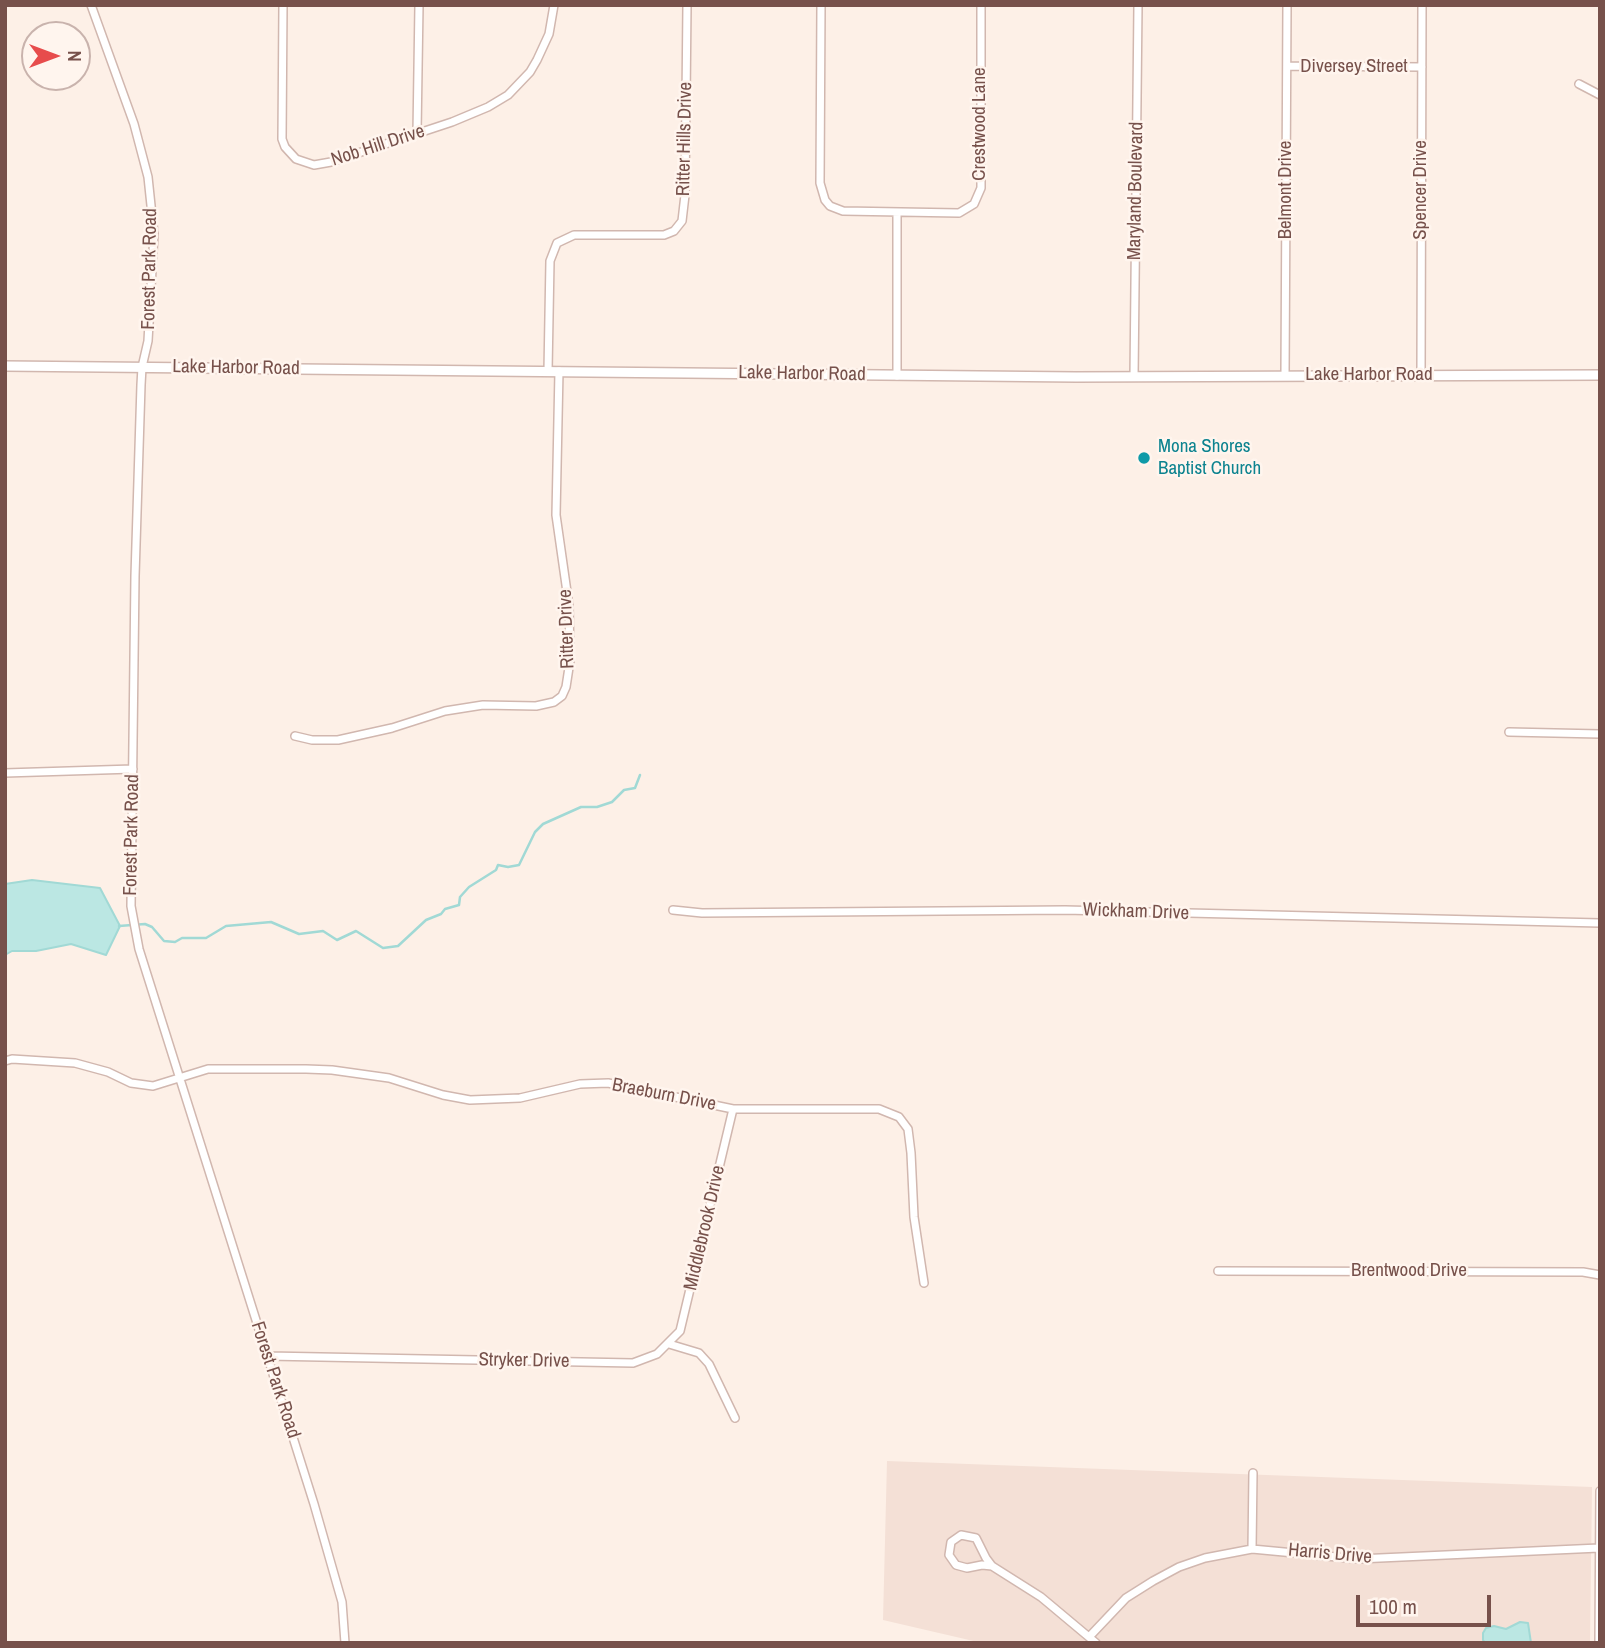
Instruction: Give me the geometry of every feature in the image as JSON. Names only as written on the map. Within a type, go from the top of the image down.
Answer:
[{"type":"street","name":"Forest Park Road","points":[[91,5],[134,124],[148,177],[154,234],[148,341],[142,367],[135,576],[131,906],[136,939],[314,1504],[342,1602],[345,1643]]},
{"type":"street","name":"Nob Hill Drive","points":[[282,5],[282,139],[290,154],[304,163],[323,165],[452,122],[488,107],[518,86],[530,72],[552,23],[554,5]]},
{"type":"street","points":[[417,133],[419,5]]},
{"type":"street","name":"Ritter Hills Drive","points":[[548,371],[550,261],[557,243],[574,235],[664,235],[674,231],[682,221],[685,195],[687,5]]},
{"type":"street","name":"Crestwood Lane","points":[[821,5],[822,195],[830,205],[843,211],[960,213],[970,208],[978,199],[981,188],[981,5]]},
{"type":"street","name":"Maryland Boulevard","points":[[1134,377],[1138,5]]},
{"type":"street","name":"Belmont Drive","points":[[1285,375],[1287,5]]},
{"type":"street","name":"Spencer Drive","points":[[1421,375],[1422,5]]},
{"type":"street","name":"Diversey Street","points":[[1287,66],[1422,67]]},
{"type":"street","points":[[1579,85],[1600,95]]},
{"type":"street","points":[[897,212],[897,376]]},
{"type":"street","name":"Lake Harbor Road","points":[[5,366],[897,376],[1600,375]]},
{"type":"street","name":"Ritter Drive","points":[[295,736],[312,740],[338,740],[392,728],[445,711],[483,705],[536,706],[554,702],[562,696],[569,670],[569,606],[556,515],[559,371]]},
{"type":"street","points":[[1509,732],[1600,734]]},
{"type":"street","points":[[5,774],[133,769]]},
{"type":"street","name":"Wickham Drive","points":[[673,910],[1065,910],[1600,923]]},
{"type":"street","name":"Braeburn Drive","points":[[5,1061],[12,1059],[75,1063],[108,1072],[131,1083],[153,1086],[208,1069],[332,1070],[389,1078],[443,1095],[470,1100],[520,1098],[580,1084],[608,1083],[733,1109],[879,1109],[899,1118],[908,1129],[914,1217],[924,1283]]},
{"type":"street","name":"Middlebrook Drive","points":[[670,1344],[680,1331],[733,1109]]},
{"type":"street","name":"Brentwood Drive","points":[[1218,1271],[1576,1272],[1600,1275]]},
{"type":"street","points":[[670,1344],[699,1353],[709,1363],[735,1418]]},
{"type":"street","name":"Stryker Drive","points":[[268,1356],[633,1363],[657,1354],[670,1344]]},
{"type":"street","points":[[1252,1549],[1253,1473]]},
{"type":"street","points":[[1599,1643],[1600,1490]]},
{"type":"street","points":[[992,1566],[956,1566],[949,1555],[951,1542],[961,1535],[972,1536],[978,1540],[992,1566],[1041,1597],[1096,1643]]},
{"type":"street","name":"Harris Drive","points":[[1089,1637],[1126,1598],[1153,1581],[1205,1558],[1252,1549],[1358,1559],[1599,1548]]},
{"type":"shaded area","points":[[887,1461],[1592,1487],[1590,1643],[982,1643],[883,1620]]},
{"type":"water","points":[[32,880],[100,888],[120,926],[106,955],[71,944],[36,951],[12,951],[5,955],[5,884]]},
{"type":"water","points":[[1520,1622],[1528,1623],[1531,1643],[1485,1643],[1483,1640],[1486,1628],[1494,1626],[1506,1629]]},
{"type":"waterway","points":[[119,926],[145,924],[152,927],[164,941],[175,942],[182,938],[206,938],[226,926],[271,922],[299,934],[323,931],[337,940],[356,931],[383,948],[398,946],[426,920],[441,914],[445,909],[459,905],[460,897],[469,887],[496,870],[498,865],[519,865],[535,832],[543,824],[581,807],[597,807],[612,802],[624,790],[635,788],[640,775]]},
{"type":"place","name":"Mona Shores Baptist Church","points":[[1144,458]]}]
